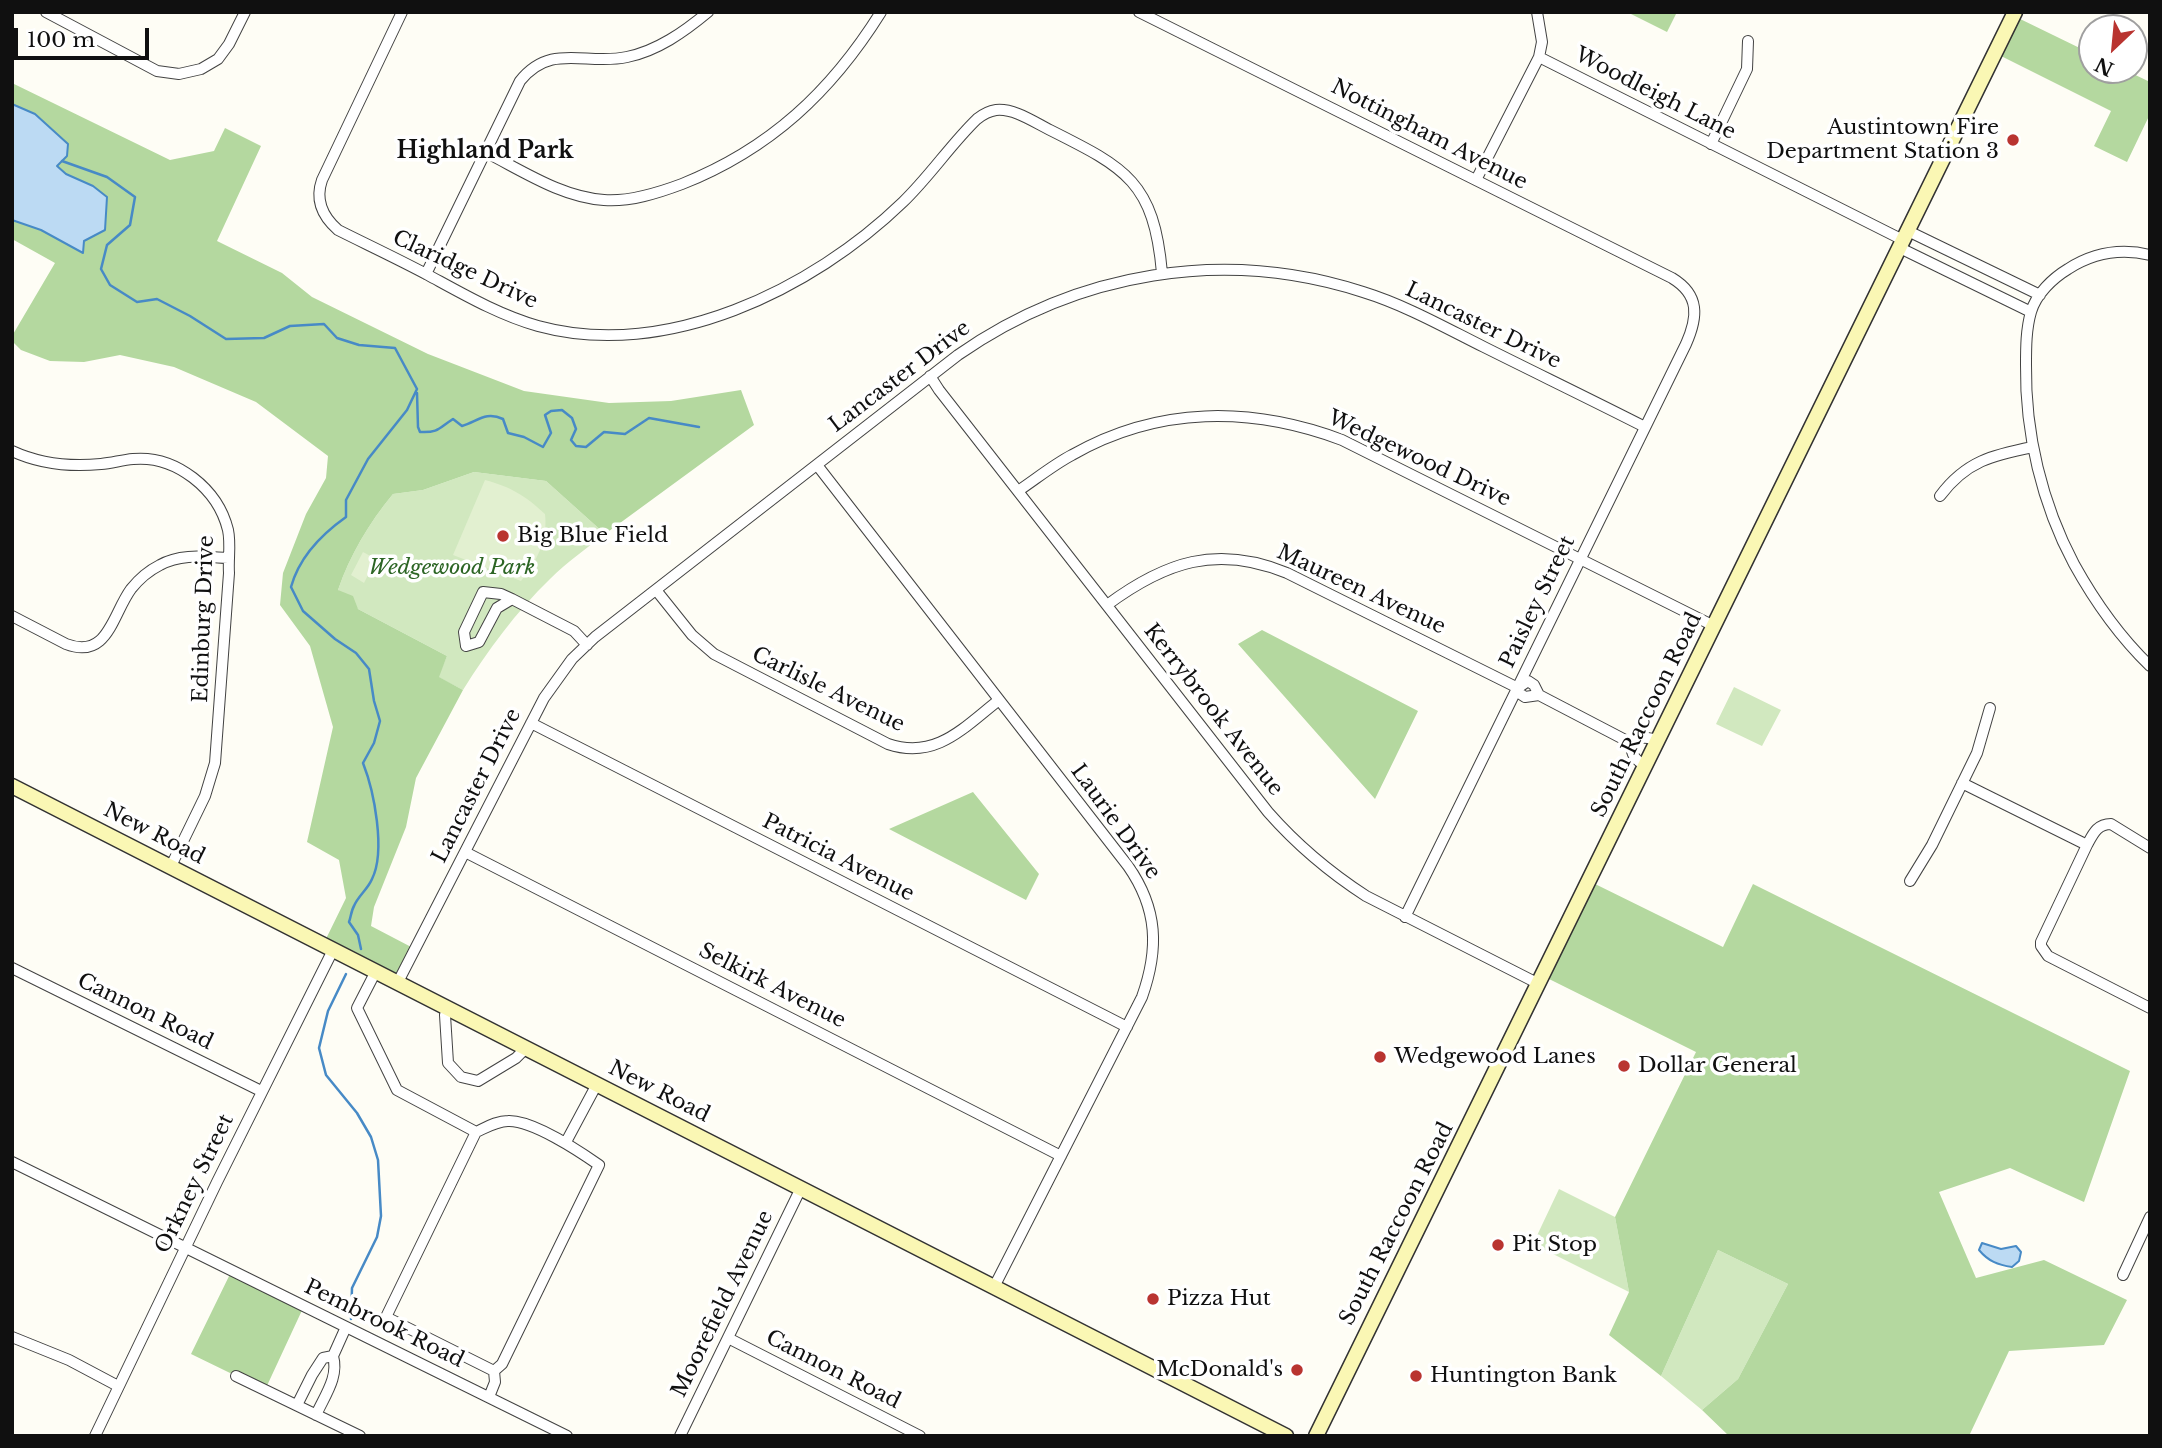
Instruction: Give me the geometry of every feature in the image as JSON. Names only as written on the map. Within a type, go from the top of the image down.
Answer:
[{"type":"street","points":[[46,12],[157,71],[180,74],[201,69],[218,59],[245,12]]},
{"type":"street","name":"Claridge Drive","points":[[402,12],[319,187],[318,198],[325,217],[338,229],[511,316],[537,326],[565,332],[625,336],[660,331],[733,310],[777,291],[845,251],[882,222],[909,197],[979,117],[996,110],[1015,113],[1105,159],[1127,176],[1141,193],[1153,218],[1162,273]]},
{"type":"street","points":[[426,274],[520,81],[533,66],[559,57],[606,60],[629,57],[672,38],[708,12]]},
{"type":"street","points":[[485,152],[576,195],[603,200],[626,199],[672,188],[736,159],[792,120],[839,73],[881,12]]},
{"type":"street","name":"Nottingham Avenue","points":[[1139,12],[1672,278],[1683,285],[1693,301]]},
{"type":"street","points":[[1476,180],[1539,57],[1542,42],[1537,12]]},
{"type":"street","name":"South Raccoon Road","points":[[1316,1436],[2015,12]]},
{"type":"street","points":[[1711,144],[1747,69],[1748,41]]},
{"type":"street","name":"Woodleigh Lane","points":[[1539,57],[1904,239]]},
{"type":"street","points":[[1904,239],[2040,295]]},
{"type":"street","points":[[1904,239],[2031,312]]},
{"type":"street","points":[[2150,255],[2123,251],[2099,255],[2063,272],[2040,295],[2031,312],[2026,377],[2034,447],[2057,528],[2096,600],[2116,628],[2150,666]]},
{"type":"street","name":"Lancaster Drive","points":[[398,982],[531,723],[557,678],[587,645],[930,376],[976,342],[1027,314],[1087,290],[1162,273],[1210,269],[1266,271],[1312,278],[1364,292],[1417,313],[1646,427]]},
{"type":"street","name":"Paisley Street","points":[[1405,917],[1692,330],[1695,312],[1693,301]]},
{"type":"street","name":"Kerrybrook Avenue","points":[[930,376],[1288,834],[1308,854],[1366,896],[1539,984]]},
{"type":"street","name":"Wedgewood Drive","points":[[1018,491],[1073,454],[1133,428],[1196,416],[1227,415],[1295,424],[1342,440],[1714,626]]},
{"type":"street","points":[[1940,496],[1956,477],[1977,462],[1996,454],[2034,447]]},
{"type":"street","name":"Edinburg Drive","points":[[12,451],[30,458],[65,465],[142,459],[158,462],[178,469],[203,487],[219,507],[230,542],[215,763],[205,796],[171,866]]},
{"type":"street","name":"Laurie Drive","points":[[817,466],[1128,866],[1143,892],[1153,930],[1152,964],[1142,997],[994,1287]]},
{"type":"street","points":[[12,616],[66,644],[86,647],[100,641],[107,634],[131,590],[148,572],[162,563],[186,557],[229,558]]},
{"type":"street","name":"Maureen Avenue","points":[[1107,605],[1132,586],[1175,565],[1216,559],[1252,562],[1287,573],[1518,688],[1525,697],[1539,695],[1631,743]]},
{"type":"street","name":"Carlisle Avenue","points":[[656,590],[692,635],[714,654],[899,748],[925,748],[943,742],[999,700]]},
{"type":"street","points":[[512,599],[497,608],[479,642],[466,646],[464,632],[483,592],[501,594],[512,599],[574,631],[587,645]]},
{"type":"street","points":[[1910,881],[1932,845],[1980,745],[1990,708]]},
{"type":"street","name":"Patricia Avenue","points":[[531,723],[1127,1027]]},
{"type":"street","points":[[1646,766],[1635,760],[1631,743],[1643,737],[1658,741]]},
{"type":"street","points":[[1962,783],[2087,845]]},
{"type":"street","name":"New Road","points":[[12,786],[1286,1436]]},
{"type":"street","points":[[2150,848],[2108,823],[2094,831],[2042,938],[2041,946],[2048,956],[2150,1008]]},
{"type":"street","name":"Selkirk Avenue","points":[[465,852],[1061,1156]]},
{"type":"street","name":"Orkney Street","points":[[95,1436],[261,1091],[333,950]]},
{"type":"street","name":"Cannon Road","points":[[12,968],[261,1091]]},
{"type":"street","points":[[376,971],[357,1008],[397,1090],[476,1132]]},
{"type":"street","points":[[447,1008],[445,1015],[448,1063],[461,1077],[478,1081],[516,1058],[526,1048]]},
{"type":"street","points":[[566,1142],[597,1084]]},
{"type":"street","points":[[511,1121],[566,1142],[599,1165],[502,1364],[494,1371],[386,1317],[476,1132],[493,1124],[511,1121]]},
{"type":"street","name":"Pembrook Road","points":[[12,1162],[567,1436]]},
{"type":"street","name":"Moorefield Avenue","points":[[680,1436],[801,1188]]},
{"type":"street","points":[[2123,1275],[2150,1216]]},
{"type":"street","points":[[316,1415],[335,1376],[333,1356],[346,1327]]},
{"type":"street","points":[[12,1337],[69,1360],[118,1386]]},
{"type":"street","name":"Cannon Road","points":[[728,1338],[919,1436]]},
{"type":"street","points":[[297,1405],[323,1358],[333,1356]]},
{"type":"street","points":[[489,1397],[495,1382],[494,1371]]},
{"type":"street","points":[[236,1376],[360,1436]]},
{"type":"green space","points":[[1627,12],[1677,12],[1667,32]]},
{"type":"green space","points":[[2014,16],[2078,47],[2078,84],[2150,82],[2150,114],[2127,162],[2094,146],[2111,111],[1995,53]]},
{"type":"green space","points":[[12,83],[170,160],[214,151],[225,128],[261,146],[217,241],[282,273],[312,297],[428,354],[524,391],[609,403],[671,401],[741,390],[754,425],[605,534],[546,481],[474,472],[423,490],[393,494],[361,540],[338,590],[353,596],[358,609],[447,656],[439,677],[463,690],[416,778],[406,827],[374,907],[371,926],[415,949],[398,982],[323,945],[346,898],[339,860],[307,842],[333,727],[310,646],[280,605],[283,573],[306,514],[326,478],[328,456],[256,402],[174,367],[120,355],[84,362],[50,361],[21,350],[12,341],[12,336],[55,263],[12,239],[12,220],[41,230],[83,253],[83,241],[66,174],[57,166],[67,156],[35,114],[12,104]]},
{"type":"green space","name":"Wedgewood Park","points":[[474,472],[546,481],[605,534],[550,579],[514,618],[463,690],[438,677],[447,656],[358,609],[338,590],[361,540],[393,494],[423,490]]},
{"type":"green space","name":"Big Blue Field","points":[[485,480],[518,493],[545,514],[545,533],[540,550],[521,581],[453,555]]},
{"type":"green space","points":[[363,552],[376,559],[364,583],[351,575]]},
{"type":"green space","points":[[1262,630],[1418,711],[1375,799],[1238,644]]},
{"type":"green space","points":[[1734,687],[1781,710],[1762,746],[1716,724]]},
{"type":"green space","points":[[973,792],[1039,874],[1026,900],[889,829]]},
{"type":"green space","points":[[1589,881],[1723,947],[1753,884],[2130,1071],[2084,1202],[2010,1168],[1939,1192],[1976,1278],[2044,1260],[2127,1300],[2104,1345],[2009,1351],[1969,1436],[1729,1436],[1702,1410],[1738,1379],[1788,1284],[1718,1250],[1661,1376],[1609,1335],[1629,1292],[1615,1217],[1696,1052],[1543,976]]},
{"type":"green space","points":[[1559,1189],[1615,1217],[1629,1292],[1533,1244]]},
{"type":"green space","points":[[1718,1250],[1788,1284],[1738,1379],[1702,1410],[1661,1376]]},
{"type":"green space","points":[[232,1270],[304,1306],[265,1390],[191,1354]]},
{"type":"water","points":[[12,104],[35,114],[68,144],[67,156],[57,166],[107,197],[105,230],[84,241],[83,253],[41,230],[12,220]]},
{"type":"water","points":[[1982,1243],[2001,1249],[2016,1246],[2021,1252],[2019,1261],[2012,1267],[1994,1262],[1979,1250]]},
{"type":"waterway","points":[[62,161],[107,177],[135,197],[130,225],[107,245],[101,269],[110,285],[137,302],[157,299],[226,339],[264,338],[290,326],[324,324],[337,338],[359,345],[395,348],[417,389],[407,410],[368,459],[346,500],[346,517],[312,548],[291,587],[303,611],[356,653],[369,669],[380,721],[374,743],[363,763],[377,821],[376,867],[370,883],[353,908],[349,922],[358,935],[361,949]]},
{"type":"waterway","points":[[417,393],[420,432],[435,431],[453,419],[462,426],[492,416],[503,419],[508,433],[524,437],[543,447],[551,433],[545,415],[551,411],[562,410],[572,418],[576,429],[571,440],[576,446],[586,447],[604,432],[625,434],[649,418],[699,427]]},
{"type":"waterway","points":[[346,974],[328,1011],[319,1048],[326,1075],[357,1113],[371,1137],[378,1160],[381,1216],[377,1237],[352,1288],[351,1319]]},
{"type":"place","name":"Austintown Fire Department Station 3","points":[[2013,140]]},
{"type":"place","name":"Big Blue Field","points":[[503,536]]},
{"type":"place","name":"Wedgewood Lanes","points":[[1380,1057]]},
{"type":"place","name":"Dollar General","points":[[1624,1066]]},
{"type":"place","name":"Pit Stop","points":[[1498,1245]]},
{"type":"place","name":"Pizza Hut","points":[[1153,1299]]},
{"type":"place","name":"McDonald's","points":[[1297,1370]]},
{"type":"place","name":"Huntington Bank","points":[[1416,1376]]},
{"type":"district","name":"Highland Park","points":[[485,152]]}]
